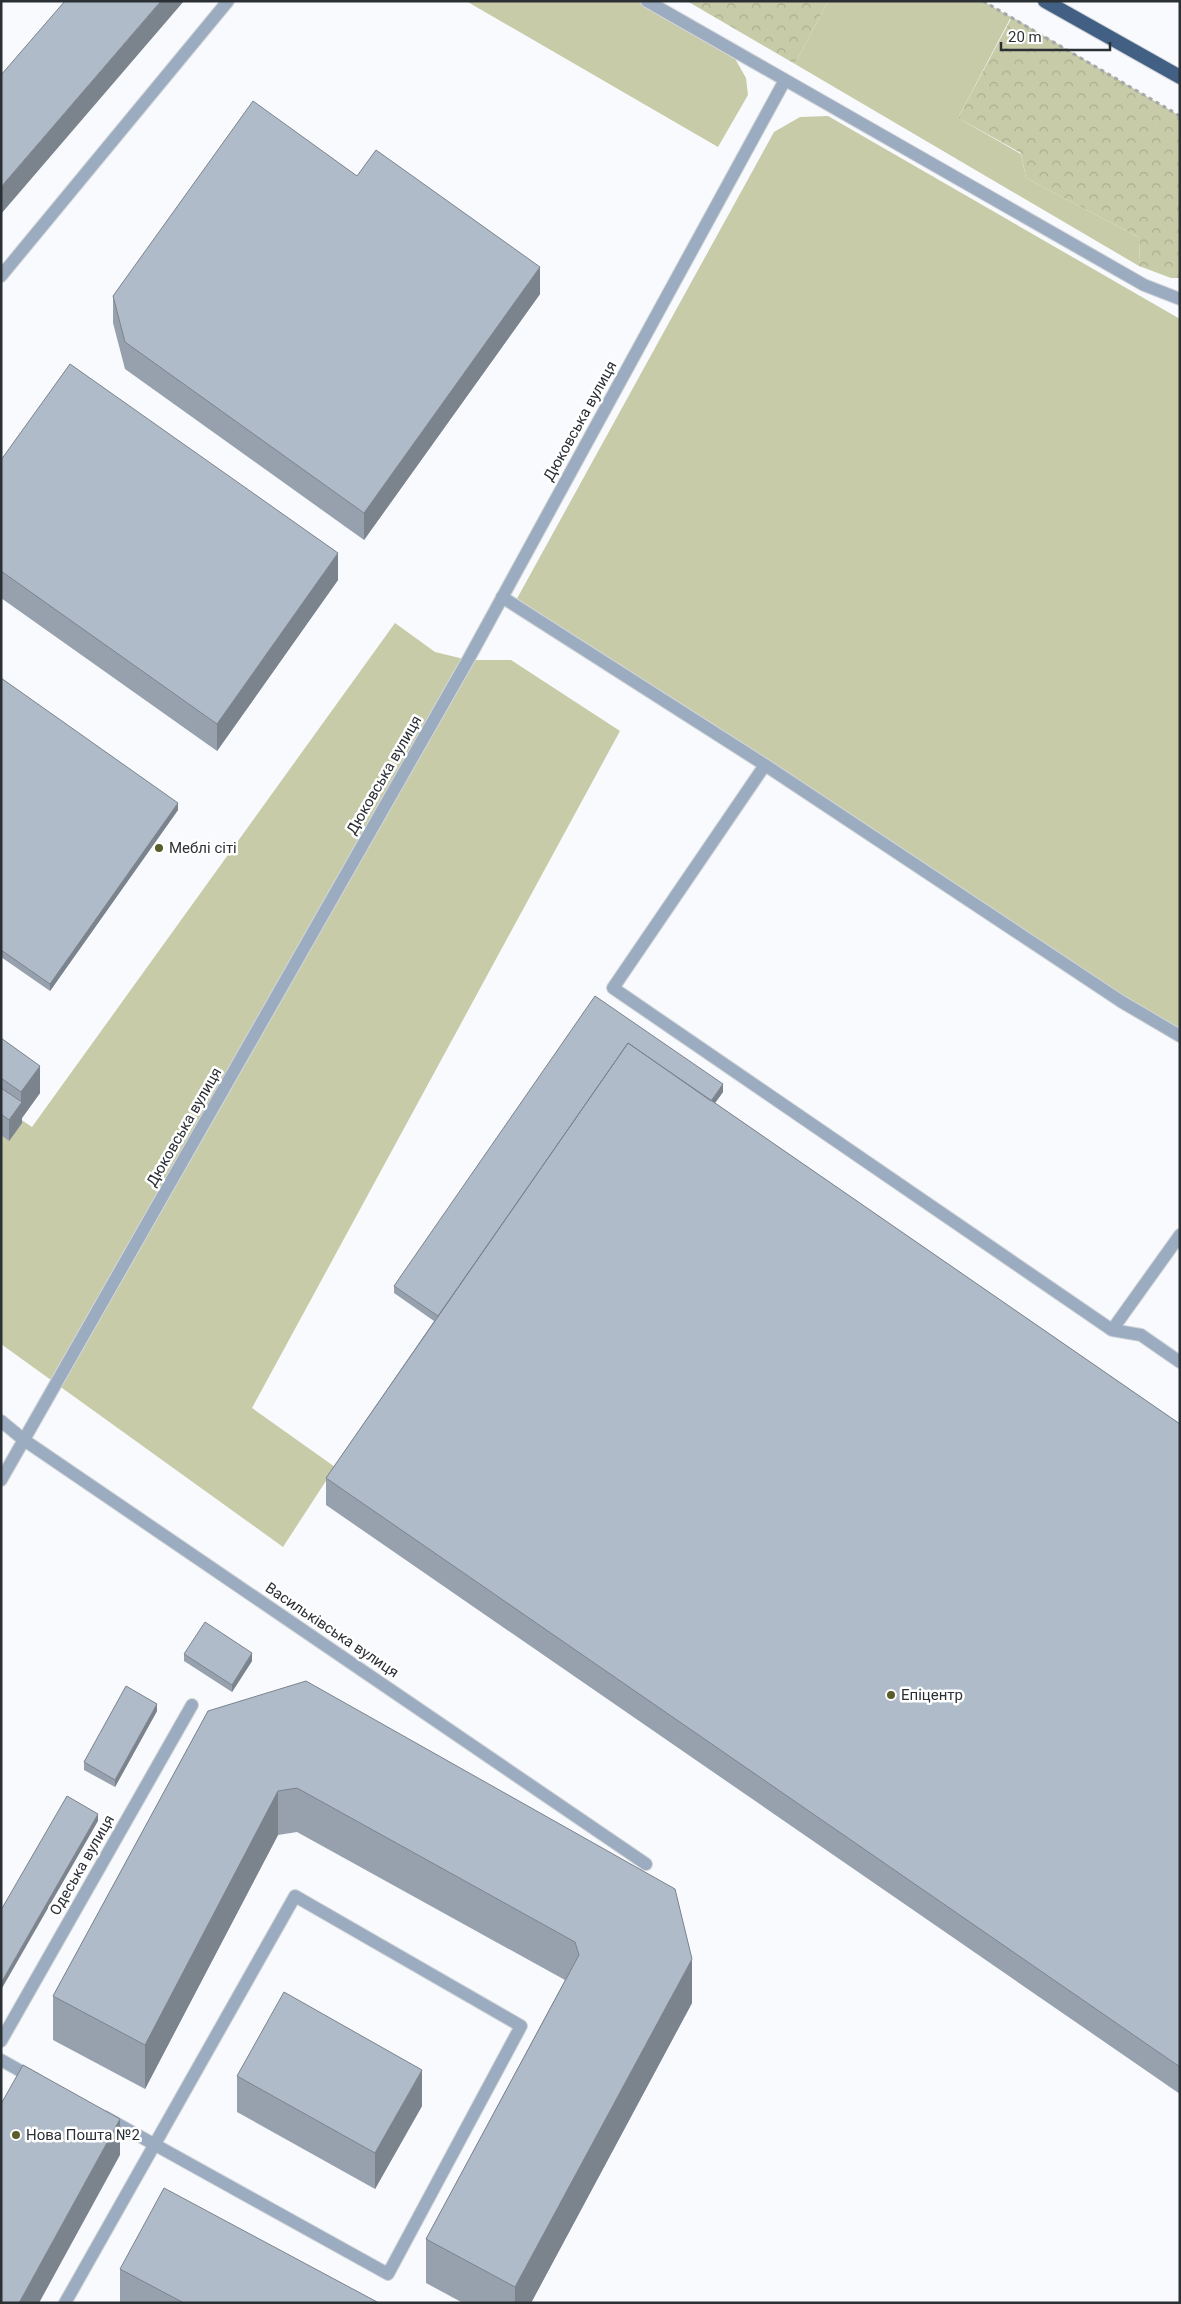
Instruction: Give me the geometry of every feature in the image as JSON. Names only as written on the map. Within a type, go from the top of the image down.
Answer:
[{"type":"highway","points":[[1045,1],[1180,77]]},
{"type":"street","points":[[1,276],[228,1]]},
{"type":"street","points":[[647,1],[1144,285],[1180,299]]},
{"type":"street","name":"Дюковська вулиця","points":[[1,1480],[502,597],[785,80]]},
{"type":"street","points":[[502,597],[765,765],[1122,1002],[1180,1036]]},
{"type":"street","points":[[765,765],[613,988],[1112,1330],[1141,1335],[1180,1362]]},
{"type":"street","points":[[1112,1330],[1180,1235]]},
{"type":"street","name":"Васильківська вулиця","points":[[1,1421],[24,1440],[646,1864]]},
{"type":"street","name":"Одеська вулиця","points":[[1,2041],[192,1705]]},
{"type":"street","points":[[64,2303],[154,2144],[294,1896],[521,2026],[388,2274],[154,2144],[95,2111]]},
{"type":"street","points":[[1,2060],[44,2083]]},
{"type":"path","points":[[983,1],[1180,116]]},
{"type":"green space","points":[[466,1],[647,1],[729,48],[746,78],[748,95],[718,147]]},
{"type":"green space","points":[[687,1],[828,1],[795,64]]},
{"type":"green space","points":[[828,1],[983,1],[1011,17],[958,118],[1021,154],[1026,178],[1140,238],[1139,266],[795,64]]},
{"type":"green space","points":[[1012,17],[1180,116],[1180,278],[1171,278],[1139,266],[1140,238],[1026,178],[1021,153],[958,118]]},
{"type":"green space","points":[[828,116],[1180,319],[1180,1036],[514,604],[774,132],[800,117]]},
{"type":"green space","points":[[395,623],[435,652],[468,660],[511,660],[620,731],[252,1408],[335,1467],[283,1547],[1,1344],[1,1106],[32,1127]]},
{"type":"building","points":[[65,1],[161,1],[1,187],[1,75]]},
{"type":"building","points":[[253,101],[357,176],[376,150],[540,267],[364,513],[125,342],[113,296]]},
{"type":"building","points":[[70,364],[338,553],[217,724],[1,571],[1,460]]},
{"type":"building","points":[[1,678],[178,803],[50,984],[1,950]]},
{"type":"building","points":[[595,996],[723,1084],[711,1101],[628,1043],[438,1316],[394,1286]]},
{"type":"building","points":[[1,1038],[40,1066],[21,1092],[1,1078]]},
{"type":"building","name":"Епіцентр","points":[[628,1043],[1180,1424],[1180,2067],[326,1478]]},
{"type":"building","points":[[1,1088],[22,1102],[9,1120],[1,1114]]},
{"type":"building","points":[[205,1622],[252,1653],[232,1685],[184,1654]]},
{"type":"building","points":[[306,1681],[675,1889],[692,1959],[515,2287],[426,2239],[579,1955],[575,1942],[297,1788],[278,1791],[145,2045],[53,1996],[208,1711]]},
{"type":"building","points":[[126,1686],[157,1704],[115,1780],[84,1762]]},
{"type":"building","points":[[67,1796],[98,1814],[1,1983],[1,1910]]},
{"type":"building","points":[[284,1992],[422,2070],[375,2153],[237,2076]]},
{"type":"building","points":[[23,2065],[120,2119],[19,2303],[1,2303],[1,2104]]},
{"type":"building","points":[[164,2188],[379,2303],[184,2303],[120,2269]]},
{"type":"place","name":"Меблі сіті","points":[[159,848]]},
{"type":"place","name":"Епіцентр","points":[[891,1695]]},
{"type":"place","name":"Нова Пошта №2","points":[[16,2135]]}]
